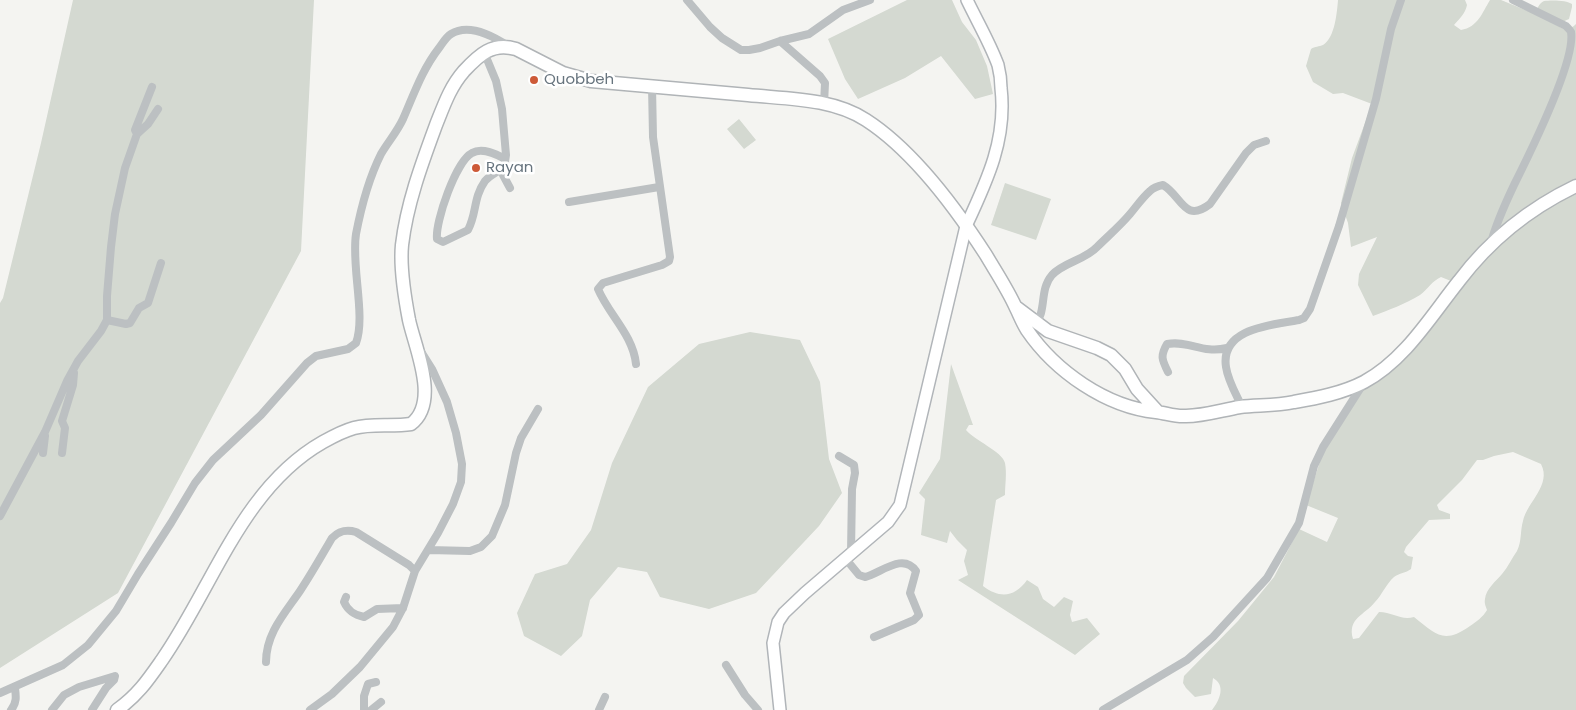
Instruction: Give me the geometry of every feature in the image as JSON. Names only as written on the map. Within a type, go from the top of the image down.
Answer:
[{"type":"main road","points":[[117,710],[143,688],[176,640],[230,544],[258,501],[291,464],[309,450],[328,439],[354,428],[411,424],[416,420],[423,406],[425,394],[424,378],[410,321],[402,259],[402,245],[413,191],[444,103],[456,81],[474,59],[492,48],[509,47],[525,53],[563,73],[581,79],[824,104],[852,112],[867,121],[914,161],[954,208],[986,255],[1016,307],[1032,327],[1036,343],[1070,374],[1107,398],[1142,411],[1175,416],[1187,416],[1242,407],[1293,403],[1340,391],[1364,382],[1384,369],[1405,348],[1427,323],[1460,279],[1492,243],[1533,212],[1576,186]]},
{"type":"main road","points":[[1032,327],[1097,348],[1111,355],[1125,369],[1137,389],[1158,412]]},
{"type":"main road","points":[[1036,343],[1048,331]]},
{"type":"street","points":[[687,0],[710,27],[722,38],[741,50],[760,48],[809,34],[843,10],[870,0]]},
{"type":"street","points":[[780,710],[773,643],[778,622],[784,613],[805,593],[888,522],[900,504],[966,226],[989,173],[1003,120],[998,64],[966,0]]},
{"type":"street","points":[[1168,372],[1162,358],[1162,352],[1167,344],[1175,342],[1214,351],[1227,348],[1239,336],[1245,333],[1299,320],[1308,313],[1318,291],[1339,226],[1376,99],[1391,29],[1401,0]]},
{"type":"street","points":[[1492,243],[1497,225],[1513,186],[1541,135],[1562,88],[1571,61],[1574,29],[1513,0]]},
{"type":"street","points":[[0,693],[15,688],[63,665],[88,645],[116,611],[195,483],[213,460],[261,415],[307,363],[316,356],[348,349],[356,343],[358,312],[354,251],[356,234],[374,171],[382,153],[403,119],[421,76],[430,60],[452,34],[462,30],[490,35],[509,47]]},
{"type":"street","points":[[780,41],[820,76],[825,83],[824,104]]},
{"type":"street","points":[[484,52],[496,81],[502,109],[506,142],[503,175],[510,188]]},
{"type":"street","points":[[636,364],[628,338],[605,305],[598,289],[603,283],[662,265],[669,261],[670,252],[653,137],[652,86]]},
{"type":"street","points":[[137,134],[135,130],[152,87]]},
{"type":"street","points":[[0,516],[46,429],[64,387],[78,361],[107,320],[108,274],[116,214],[125,168],[137,134],[148,124],[158,109]]},
{"type":"street","points":[[1032,327],[1042,310],[1045,288],[1052,276],[1062,268],[1085,257],[1094,250],[1156,186],[1163,185],[1170,189],[1183,206],[1189,210],[1197,212],[1203,210],[1210,204],[1246,152],[1254,145],[1266,141]]},
{"type":"street","points":[[482,150],[495,153],[505,163],[497,174],[489,177],[479,192],[474,202],[473,218],[468,230],[443,242],[437,238],[438,225],[450,186],[464,160],[472,152],[482,150]]},
{"type":"street","points":[[568,202],[659,187]]},
{"type":"street","points":[[107,320],[126,324],[130,323],[139,308],[148,303],[161,263]]},
{"type":"street","points":[[310,710],[332,694],[360,667],[393,627],[403,608],[415,571],[429,550],[461,482],[462,464],[447,402],[432,369],[416,345]]},
{"type":"street","points":[[1227,348],[1225,365],[1229,379],[1242,407]]},
{"type":"street","points":[[62,453],[65,428],[62,421],[72,385],[73,373],[78,361]]},
{"type":"street","points":[[1103,710],[1186,660],[1204,646],[1267,578],[1299,524],[1314,466],[1323,447],[1364,382]]},
{"type":"street","points":[[429,550],[470,551],[481,547],[492,536],[505,505],[521,438],[538,408]]},
{"type":"street","points":[[43,453],[46,429]]},
{"type":"street","points":[[839,456],[854,465],[855,473],[852,489],[848,555],[859,575],[865,577],[901,562],[909,564],[916,571],[910,593],[919,615],[914,620],[874,637]]},
{"type":"street","points":[[266,662],[266,649],[270,637],[336,534],[347,530],[356,532],[409,565],[415,571]]},
{"type":"street","points":[[346,597],[344,602],[346,608],[355,616],[364,617],[377,608],[403,608]]},
{"type":"street","points":[[726,665],[745,695],[758,710]]},
{"type":"street","points":[[52,710],[64,695],[79,687],[115,676],[92,710]]},
{"type":"street","points":[[364,710],[364,696],[368,684],[376,682]]},
{"type":"street","points":[[11,710],[17,698],[15,688]]},
{"type":"street","points":[[599,710],[605,697]]},
{"type":"street","points":[[371,710],[381,702]]},
{"type":"shaded area","points":[[73,0],[314,0],[301,251],[118,593],[0,668],[0,303],[3,298],[41,143]]},
{"type":"shaded area","points":[[907,0],[952,0],[962,22],[976,40],[987,66],[993,94],[975,99],[941,56],[905,78],[858,99],[845,79],[828,39]]},
{"type":"shaded area","points":[[1338,0],[1465,0],[1467,5],[1465,11],[1454,25],[1461,30],[1476,23],[1490,0],[1501,0],[1535,14],[1539,5],[1544,1],[1555,0],[1572,4],[1569,19],[1558,24],[1561,28],[1571,28],[1576,24],[1576,710],[1212,710],[1221,689],[1217,681],[1213,678],[1211,694],[1195,697],[1183,683],[1184,676],[1238,621],[1274,577],[1299,529],[1327,542],[1338,518],[1306,505],[1324,449],[1362,388],[1456,283],[1441,277],[1420,295],[1373,316],[1358,285],[1359,274],[1377,237],[1351,247],[1348,223],[1341,203],[1352,158],[1372,104],[1343,93],[1333,94],[1313,82],[1306,66],[1311,49],[1327,42],[1333,31]],"holes":[[[1513,452],[1541,464],[1544,472],[1543,479],[1538,493],[1525,514],[1519,547],[1502,574],[1487,592],[1485,600],[1487,610],[1475,623],[1461,632],[1446,636],[1434,632],[1414,617],[1405,618],[1379,612],[1359,638],[1353,639],[1352,626],[1358,617],[1371,606],[1394,577],[1411,569],[1413,557],[1408,556],[1404,552],[1406,547],[1429,520],[1450,519],[1450,514],[1439,510],[1437,505],[1462,480],[1477,460]]]},
{"type":"shaded area","points":[[739,119],[756,140],[744,149],[727,129]]},
{"type":"shaded area","points":[[1005,183],[1051,199],[1036,240],[991,225]]},
{"type":"shaded area","points":[[750,332],[800,340],[820,382],[829,459],[842,493],[819,526],[756,593],[709,609],[660,597],[647,572],[618,567],[590,600],[582,636],[561,656],[524,636],[517,613],[535,574],[567,564],[591,530],[612,463],[648,387],[699,344]]},
{"type":"shaded area","points":[[951,364],[973,425],[969,425],[966,430],[999,454],[1006,467],[1005,495],[996,500],[983,586],[995,593],[1007,594],[1017,590],[1027,580],[1038,587],[1043,599],[1054,607],[1064,597],[1073,601],[1070,615],[1072,622],[1087,618],[1100,634],[1075,655],[958,580],[968,575],[964,561],[967,550],[950,531],[947,543],[921,535],[925,499],[919,493],[940,459]]},
{"type":"place","name":"Quobbeh","points":[[534,80]]},
{"type":"place","name":"Rayan","points":[[476,168]]}]
